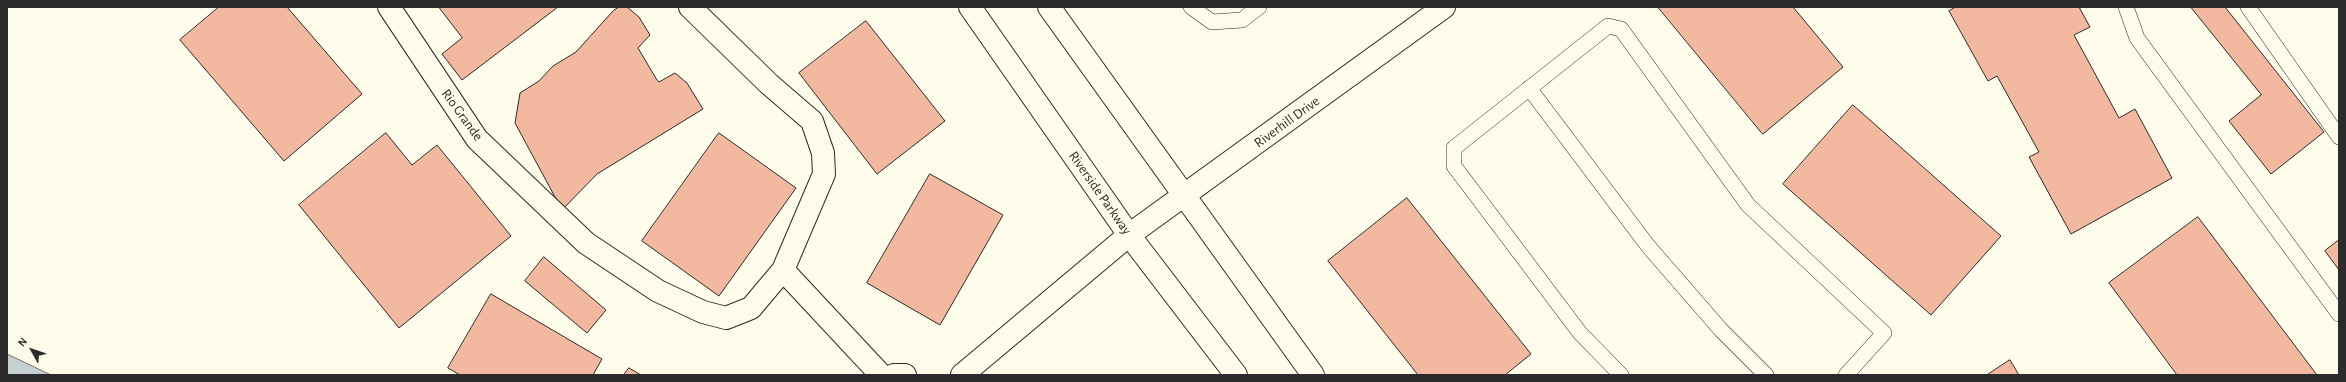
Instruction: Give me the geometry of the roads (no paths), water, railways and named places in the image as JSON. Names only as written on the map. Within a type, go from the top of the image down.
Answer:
[{"type":"street","name":"Rio Grande","points":[[389,7],[477,139],[586,243],[658,291],[702,312],[726,318],[751,308],[783,270],[824,174],[823,153],[812,121],[769,84],[690,7]]},
{"type":"street","name":"Riverside Parkway","points":[[970,7],[1129,236],[1236,375]]},
{"type":"street","points":[[1049,7],[1314,375]]},
{"type":"street","name":"Riverhill Drive","points":[[962,375],[1129,236],[1444,7]]},
{"type":"street","points":[[783,270],[881,375]]},
{"type":"street","points":[[894,375],[905,375]]},
{"type":"lane","points":[[1190,7],[1212,22],[1242,20],[1259,7]]},
{"type":"lane","points":[[2126,7],[2137,38],[2339,314]]},
{"type":"lane","points":[[2248,7],[2339,137]]},
{"type":"lane","points":[[1621,375],[1580,333],[1454,166],[1454,148],[1608,26],[1621,29],[1748,205],[1884,333],[1846,375]]},
{"type":"lane","points":[[1529,88],[1648,246],[1721,330],[1766,375]]}]
